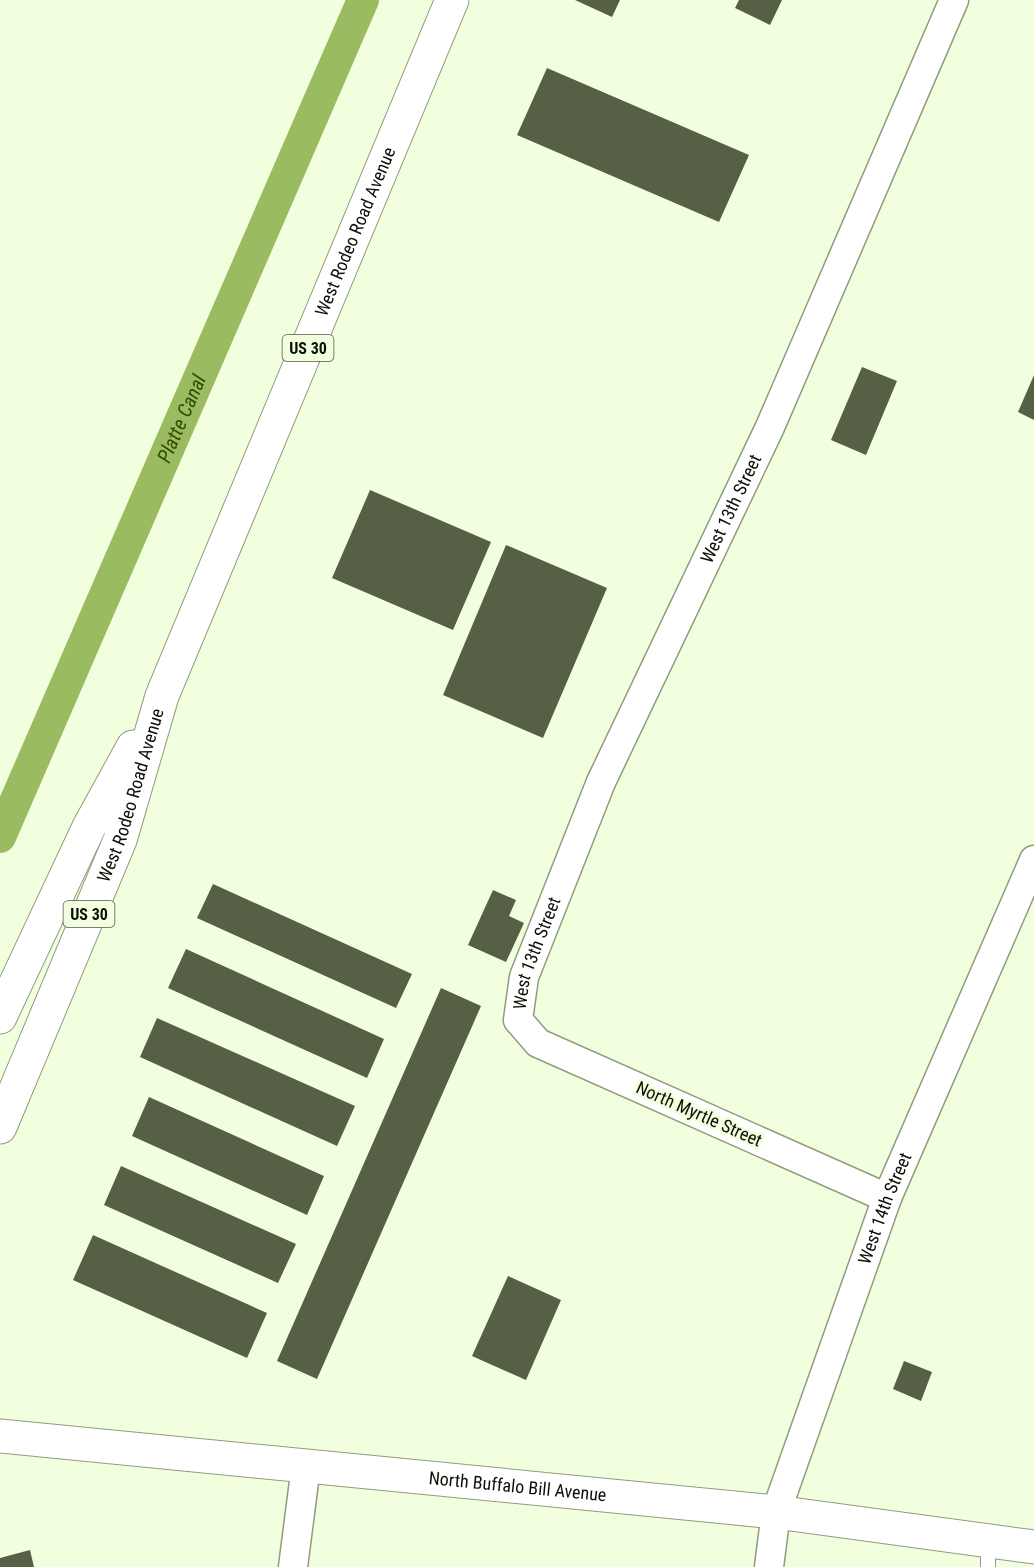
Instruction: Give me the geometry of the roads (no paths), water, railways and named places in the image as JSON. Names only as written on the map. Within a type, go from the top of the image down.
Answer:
[{"type":"main road","name":"West Rodeo Road Avenue","points":[[0,1127],[120,840],[162,696],[452,0]]},
{"type":"main road","name":"West Rodeo Road Avenue","points":[[0,1017],[89,827],[162,696]]},
{"type":"main road","name":"North Buffalo Bill Avenue","points":[[0,1436],[776,1512],[988,1554],[1034,1547]]},
{"type":"street","name":"West 13th Street","points":[[518,1020],[524,977],[601,782],[770,427],[954,0]]},
{"type":"street","name":"West 14th Street","points":[[769,1567],[776,1512],[887,1198],[1034,860]]},
{"type":"street","name":"North Myrtle Street","points":[[518,1020],[538,1043],[887,1198]]},
{"type":"street","points":[[293,1567],[306,1466]]},
{"type":"waterway","name":"Platte Canal","points":[[0,837],[363,0]]}]
